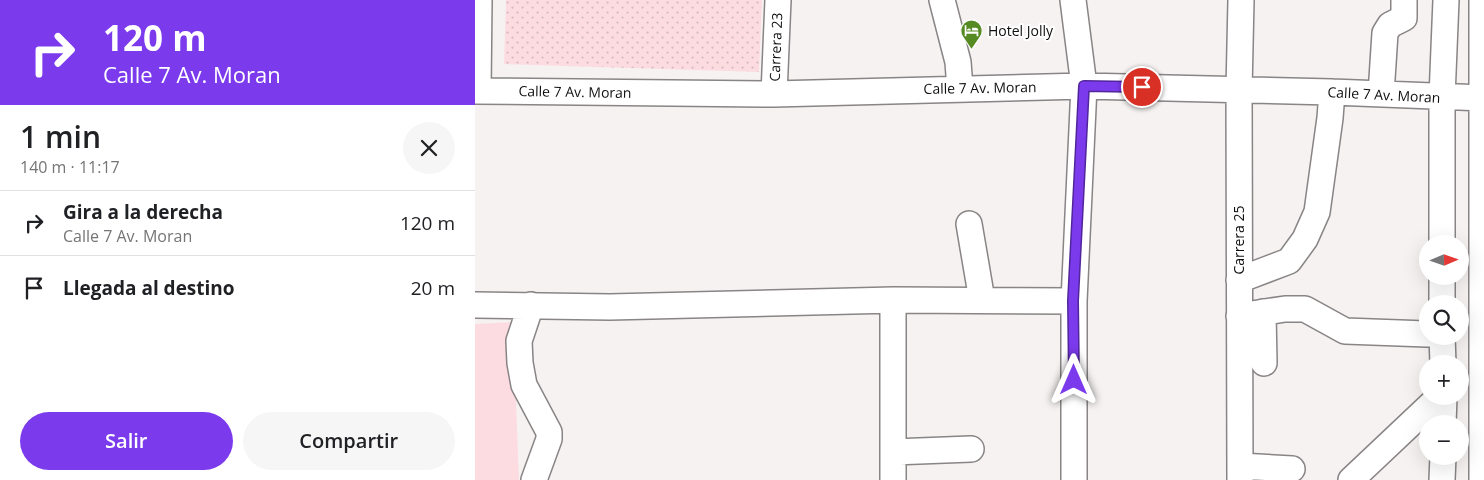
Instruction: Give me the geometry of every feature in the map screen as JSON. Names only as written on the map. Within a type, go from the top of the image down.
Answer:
[{"type":"street","points":[[476,91],[479,0]]},
{"type":"street","name":"Carrera 23","points":[[774,94],[778,0]]},
{"type":"street","points":[[942,0],[958,62],[960,89]]},
{"type":"street","points":[[1073,0],[1084,86],[1073,301],[1074,480]]},
{"type":"street","name":"Carrera 25","points":[[1240,473],[1239,90],[1241,0]]},
{"type":"street","points":[[1381,94],[1385,33],[1390,25],[1404,18],[1404,0]]},
{"type":"street","points":[[1442,235],[1442,97],[1446,0]]},
{"type":"street","points":[[1482,0],[1482,480]]},
{"type":"street","name":"Calle 7 Av. Moran","points":[[476,91],[774,94],[1084,86],[1483,98]]},
{"type":"street","points":[[1239,280],[1289,261],[1305,239],[1317,212],[1332,92]]},
{"type":"street","points":[[969,224],[982,300]]},
{"type":"street","points":[[475,305],[610,307],[893,300],[1073,301]]},
{"type":"street","points":[[893,300],[893,480]]},
{"type":"street","points":[[531,305],[519,341],[520,363],[524,385],[549,432],[549,439],[534,480]]},
{"type":"street","points":[[1239,316],[1305,309],[1345,331],[1419,334]]},
{"type":"street","points":[[1263,312],[1264,363]]},
{"type":"street","points":[[1351,480],[1430,405]]},
{"type":"street","points":[[893,452],[971,450]]},
{"type":"street","points":[[1442,480],[1443,465]]},
{"type":"street","points":[[1240,473],[1292,468]]},
{"type":"shaded area","points":[[506,0],[762,0],[759,72],[504,64]]},
{"type":"shaded area","points":[[513,322],[519,480],[475,480],[475,324]]},
{"type":"place","name":"Hotel Jolly","points":[[972,50]]},
{"type":"route","points":[[1074,380],[1073,301],[1084,86],[1142,87]]}]
